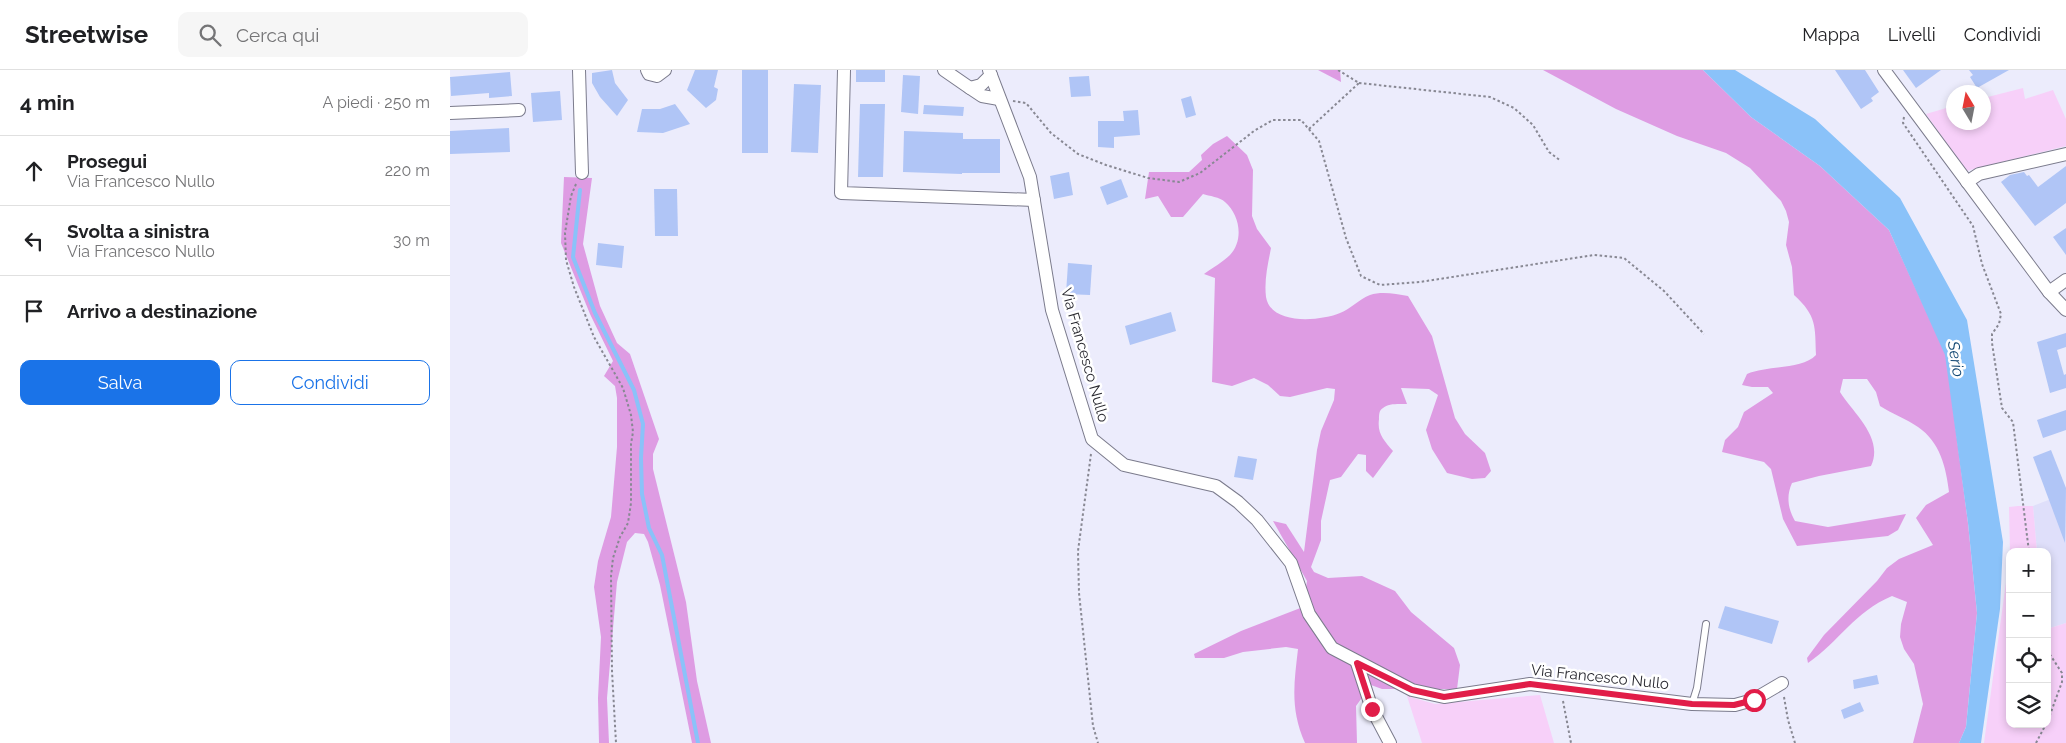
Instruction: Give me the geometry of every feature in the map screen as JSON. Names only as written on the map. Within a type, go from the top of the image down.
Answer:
[{"type":"street","points":[[579,70],[582,173]]},
{"type":"street","points":[[647,70],[648,74],[657,76],[665,70]]},
{"type":"street","points":[[844,70],[841,193],[1034,200]]},
{"type":"street","points":[[944,70],[982,96],[999,98]]},
{"type":"street","points":[[1884,70],[2049,292],[2066,310]]},
{"type":"street","points":[[970,88],[981,85],[990,72]]},
{"type":"street","name":"Via Francesco Nullo","points":[[990,72],[1030,177],[1052,310],[1092,440],[1124,465],[1216,486],[1238,502],[1257,520],[1291,563],[1309,614],[1332,648],[1357,663],[1412,690],[1444,697],[1530,684],[1692,704],[1734,705],[1754,700],[1782,683]]},
{"type":"street","points":[[450,113],[519,110]]},
{"type":"street","points":[[1967,182],[1979,174],[2066,154]]},
{"type":"street","points":[[2049,292],[2066,280]]},
{"type":"street","points":[[1357,663],[1372,709],[1390,743]]},
{"type":"lane","points":[[1692,704],[1697,688],[1706,624]]},
{"type":"path","points":[[1338,70],[1359,83],[1490,97],[1514,108],[1533,125],[1549,152],[1561,161]]},
{"type":"path","points":[[1309,129],[1359,83]]},
{"type":"path","points":[[999,98],[1026,103],[1050,132],[1078,154],[1148,178],[1179,182],[1200,174],[1254,131],[1273,120],[1301,120],[1319,141],[1346,238],[1361,276],[1380,285],[1594,255],[1624,258],[1664,291],[1704,334]]},
{"type":"path","points":[[1904,116],[1903,122],[1973,226],[1982,264],[2001,314],[1992,334],[1992,343],[2002,408],[2013,422],[2029,548]]},
{"type":"path","points":[[582,173],[571,196],[564,233],[566,260],[594,338],[623,388],[631,415],[633,432],[631,444],[631,503],[628,523],[620,537],[613,558],[611,576],[612,671],[616,743]]},
{"type":"path","points":[[1092,440],[1078,552],[1078,568],[1093,726],[1098,743]]},
{"type":"path","points":[[2051,656],[2062,673],[2062,682],[2051,712]]},
{"type":"path","points":[[1782,683],[1788,720],[1795,743]]},
{"type":"path","points":[[1564,688],[1562,704],[1571,743]]},
{"type":"path","points":[[2036,743],[2044,728]]},
{"type":"shaded area","points":[[1318,70],[1340,70],[1341,82]]},
{"type":"shaded area","points":[[1543,70],[1703,70],[1751,117],[1820,166],[1889,230],[1946,355],[1968,523],[1977,613],[1966,727],[1959,743],[1913,743],[1923,704],[1914,664],[1904,649],[1900,637],[1901,624],[1907,602],[1892,596],[1879,603],[1857,618],[1829,646],[1808,663],[1807,658],[1824,635],[1877,581],[1887,568],[1899,559],[1933,545],[1916,518],[1926,505],[1949,492],[1944,464],[1937,448],[1926,433],[1918,427],[1880,406],[1876,392],[1867,379],[1843,379],[1840,392],[1871,436],[1874,456],[1871,466],[1792,483],[1788,498],[1789,507],[1795,521],[1828,527],[1906,514],[1898,530],[1888,536],[1797,546],[1783,519],[1771,469],[1764,462],[1722,452],[1725,440],[1738,427],[1744,412],[1773,393],[1768,387],[1742,385],[1747,374],[1802,363],[1816,355],[1815,329],[1811,316],[1802,302],[1794,295],[1792,267],[1786,245],[1789,222],[1781,201],[1750,168],[1726,153],[1677,136],[1616,109]]},
{"type":"shaded area","points":[[2023,88],[2025,99],[2053,90],[2066,119],[2066,146],[1966,171],[1926,114],[1946,108],[1946,130],[1991,130],[1991,96]]},
{"type":"shaded area","points":[[1227,136],[1247,155],[1253,170],[1252,216],[1257,229],[1271,248],[1266,284],[1266,297],[1270,306],[1277,313],[1287,317],[1310,319],[1340,313],[1366,297],[1379,293],[1408,296],[1432,336],[1455,418],[1465,434],[1485,453],[1491,471],[1485,478],[1472,479],[1447,473],[1432,449],[1426,430],[1438,395],[1429,389],[1401,388],[1407,404],[1388,405],[1380,413],[1380,433],[1393,451],[1373,478],[1366,471],[1366,455],[1358,454],[1341,477],[1330,480],[1321,521],[1321,540],[1311,567],[1314,572],[1328,578],[1362,576],[1395,591],[1411,612],[1454,648],[1460,665],[1457,689],[1382,689],[1371,685],[1356,706],[1357,743],[1305,743],[1297,719],[1294,696],[1298,649],[1286,647],[1243,652],[1224,658],[1195,658],[1194,654],[1241,631],[1303,607],[1307,581],[1273,521],[1286,524],[1304,552],[1317,450],[1321,431],[1334,400],[1335,389],[1327,388],[1290,397],[1280,396],[1268,385],[1254,378],[1232,386],[1212,382],[1215,278],[1204,274],[1227,258],[1234,249],[1239,235],[1237,221],[1230,207],[1223,200],[1203,194],[1183,217],[1171,217],[1158,196],[1145,199],[1149,172],[1189,172],[1202,160],[1201,155],[1213,144]]},
{"type":"shaded area","points":[[564,177],[592,178],[583,244],[600,306],[617,343],[630,354],[659,439],[653,454],[653,469],[686,602],[697,681],[711,743],[692,743],[660,585],[648,542],[644,534],[635,533],[627,542],[617,582],[607,698],[609,743],[599,743],[598,698],[601,637],[594,587],[598,561],[611,517],[617,447],[617,398],[615,386],[604,376],[613,361],[590,314],[561,243]]},
{"type":"shaded area","points":[[2066,493],[2066,623],[2051,628],[2051,548],[2037,548],[2033,506]]},
{"type":"shaded area","points":[[2033,506],[2037,548],[2010,548],[2009,507]]},
{"type":"shaded area","points":[[2006,582],[2006,728],[2051,728],[2051,628],[2066,623],[2066,743],[1984,743]]},
{"type":"shaded area","points":[[1540,695],[1554,743],[1422,743],[1407,696],[1435,704]]},
{"type":"water","name":"Serio","points":[[1703,70],[1735,70],[1815,119],[1900,198],[1967,320],[2003,542],[2000,609],[1981,743],[1959,743],[1966,727],[1977,613],[1968,523],[1945,355],[1889,230],[1820,166],[1751,117]]},
{"type":"building","points":[[612,70],[615,83],[628,100],[617,116],[600,97],[592,83],[592,73]]},
{"type":"building","points":[[695,70],[718,70],[714,87],[718,89],[716,100],[706,108],[687,90]]},
{"type":"building","points":[[742,70],[768,70],[768,153],[742,153]]},
{"type":"building","points":[[856,70],[885,70],[885,82],[856,82]]},
{"type":"building","points":[[1835,70],[1865,70],[1879,92],[1871,98],[1873,101],[1861,109]]},
{"type":"building","points":[[1903,70],[1941,70],[1916,88]]},
{"type":"building","points":[[1969,70],[2009,70],[1982,85],[1975,85],[1970,77],[1973,75]]},
{"type":"building","points":[[510,72],[512,96],[489,98],[489,93],[451,96],[450,77]]},
{"type":"building","points":[[903,75],[920,76],[918,114],[901,112]]},
{"type":"building","points":[[1089,76],[1091,96],[1071,97],[1069,77]]},
{"type":"building","points":[[794,84],[821,85],[818,153],[791,152]]},
{"type":"building","points":[[560,91],[562,120],[533,122],[531,93]]},
{"type":"building","points":[[1191,96],[1196,115],[1186,118],[1181,99]]},
{"type":"building","points":[[675,104],[690,124],[663,133],[637,132],[642,109],[660,109]]},
{"type":"building","points":[[860,104],[885,104],[883,177],[858,177]]},
{"type":"building","points":[[924,105],[964,107],[963,116],[923,114]]},
{"type":"building","points":[[1138,110],[1140,135],[1114,137],[1114,148],[1098,147],[1098,121],[1124,121],[1123,111]]},
{"type":"building","points":[[509,128],[510,152],[450,154],[450,131]]},
{"type":"building","points":[[904,131],[963,133],[963,139],[1000,139],[1000,173],[903,172]]},
{"type":"building","points":[[2066,166],[2066,203],[2035,226],[2001,182],[2010,175],[2024,172],[2027,176],[2029,175],[2038,187]]},
{"type":"building","points":[[1069,172],[1073,195],[1054,199],[1050,176]]},
{"type":"building","points":[[1121,179],[1128,197],[1107,205],[1100,187]]},
{"type":"building","points":[[654,189],[677,189],[678,236],[655,236]]},
{"type":"building","points":[[2066,228],[2066,255],[2053,237]]},
{"type":"building","points":[[598,243],[624,246],[622,268],[596,265]]},
{"type":"building","points":[[1068,263],[1092,265],[1090,295],[1066,294]]},
{"type":"building","points":[[1171,312],[1176,331],[1130,345],[1125,326]]},
{"type":"building","points":[[2066,333],[2066,347],[2057,350],[2064,375],[2066,374],[2066,388],[2050,393],[2037,342]]},
{"type":"building","points":[[2066,410],[2066,430],[2043,438],[2037,420]]},
{"type":"building","points":[[2051,450],[2066,488],[2065,543],[2033,457]]},
{"type":"building","points":[[1238,456],[1257,459],[1253,480],[1234,477]]},
{"type":"building","points":[[1725,606],[1779,621],[1772,644],[1718,628]]},
{"type":"building","points":[[1877,675],[1879,684],[1854,689],[1853,680]]},
{"type":"building","points":[[1860,702],[1864,711],[1844,719],[1841,710]]},
{"type":"waterway","points":[[580,190],[573,257],[595,313],[634,390],[643,424],[641,458],[642,494],[649,528],[662,555],[698,743]]},
{"type":"route","points":[[1372,709],[1357,663],[1412,690],[1444,697],[1530,684],[1692,704],[1734,705],[1754,700]]}]
